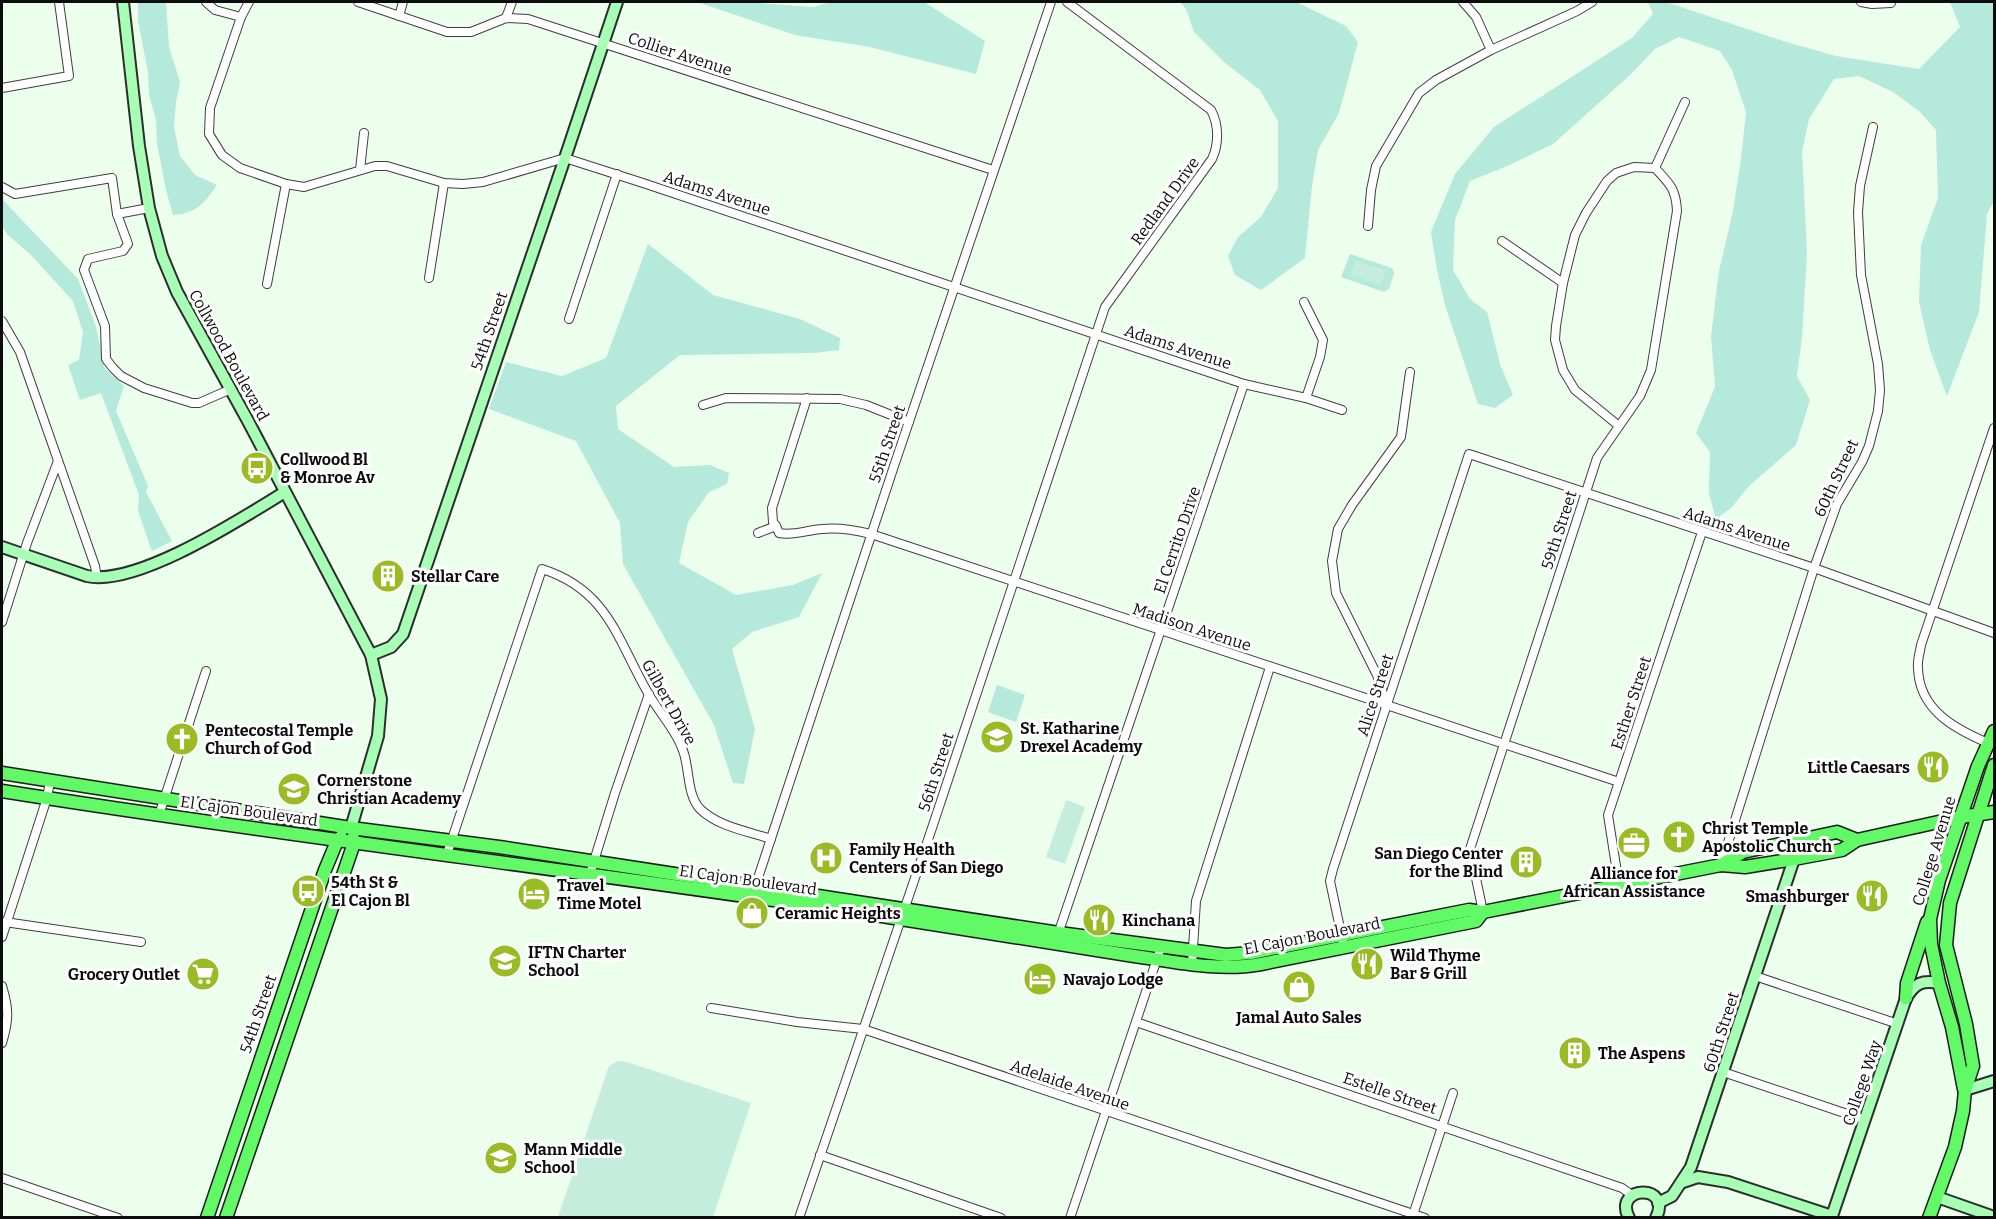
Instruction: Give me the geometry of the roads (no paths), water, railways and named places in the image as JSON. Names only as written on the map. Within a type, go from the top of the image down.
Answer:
[{"type":"main road","name":"College Avenue","points":[[1965,1090],[1931,944],[1930,919],[1935,895],[1961,817],[1995,730]]},
{"type":"main road","name":"College Avenue","points":[[1929,1218],[1955,1147],[1965,1090],[1973,1066],[1966,1024],[1950,964],[1946,933],[1952,891],[1995,765]]},
{"type":"main road","name":"El Cajon Boulevard","points":[[2,773],[351,828],[595,861],[753,892]]},
{"type":"main road","name":"El Cajon Boulevard","points":[[2,791],[337,841],[590,874],[753,892],[1192,958],[1343,941],[1468,909],[1483,912],[1721,865],[1745,867],[1794,859],[1842,850],[1857,840],[1961,817],[1995,812]]},
{"type":"main road","name":"54th Street","points":[[207,1218],[325,870],[337,841],[351,828]]},
{"type":"main road","points":[[226,1218],[354,843],[351,828]]},
{"type":"main road","name":"El Cajon Boulevard","points":[[1721,865],[1743,852],[1837,832],[1857,840]]},
{"type":"main road","points":[[1906,998],[1908,983],[1935,895]]},
{"type":"street","points":[[2,88],[69,76],[59,2]]},
{"type":"street","name":"Collwood Boulevard","points":[[123,2],[139,146],[149,208],[162,256],[177,292],[231,389],[371,655],[381,699],[378,735],[351,828]]},
{"type":"street","points":[[206,2],[215,10],[241,17]]},
{"type":"street","points":[[249,2],[241,17],[210,108],[209,134],[222,155],[240,168],[286,184],[304,187],[375,166],[387,166],[444,183],[463,184],[483,182],[565,158]]},
{"type":"street","name":"Collier Avenue","points":[[358,2],[447,32],[471,32],[506,18],[528,19],[993,170]]},
{"type":"street","points":[[399,16],[403,2]]},
{"type":"street","points":[[506,18],[512,2]]},
{"type":"street","name":"54th Street","points":[[371,655],[391,647],[403,634],[616,2]]},
{"type":"street","name":"55th Street","points":[[753,892],[1051,2]]},
{"type":"street","name":"Redland Drive","points":[[1067,2],[1211,110],[1218,127],[1212,159],[1105,307],[1095,334]]},
{"type":"street","points":[[1464,2],[1476,17],[1491,50]]},
{"type":"street","points":[[1368,226],[1376,166],[1419,93],[1436,80],[1491,50],[1592,2]]},
{"type":"street","points":[[1861,2],[1891,3]]},
{"type":"street","points":[[1619,426],[1575,390],[1563,370],[1555,340],[1563,283],[1575,235],[1586,213],[1616,173],[1634,167],[1655,168],[1685,102]]},
{"type":"street","name":"60th Street","points":[[1721,865],[1814,568],[1837,504],[1869,446],[1878,411],[1880,390],[1878,364],[1861,275],[1858,212],[1860,186],[1874,127]]},
{"type":"street","points":[[360,170],[364,134]]},
{"type":"street","name":"Adams Avenue","points":[[565,158],[1244,384],[1306,398],[1342,410]]},
{"type":"street","name":"59th Street","points":[[1483,912],[1470,849],[1597,458],[1640,396],[1651,370],[1677,211],[1676,196],[1669,183],[1655,168]]},
{"type":"street","points":[[569,319],[617,174]]},
{"type":"street","points":[[2,187],[15,194],[112,178],[117,214],[128,244],[123,251],[88,259],[84,270],[105,326],[106,359],[121,376],[144,388],[192,403],[199,403],[231,389]]},
{"type":"street","points":[[429,278],[444,183]]},
{"type":"street","points":[[267,284],[286,184]]},
{"type":"street","points":[[117,214],[149,208]]},
{"type":"street","points":[[1502,241],[1563,283]]},
{"type":"street","points":[[1304,302],[1323,340],[1320,357],[1306,398]]},
{"type":"street","points":[[2,321],[20,352],[95,566],[97,578]]},
{"type":"street","name":"56th Street","points":[[799,1218],[903,914],[1095,334]]},
{"type":"street","points":[[1386,705],[1377,675],[1336,593],[1332,561],[1338,529],[1352,505],[1401,437],[1410,372]]},
{"type":"street","name":"El Cerrito Drive","points":[[1057,938],[1244,384]]},
{"type":"street","points":[[703,405],[726,398],[840,399],[866,405],[909,422]]},
{"type":"street","points":[[758,533],[776,526],[773,522],[772,508],[807,398]]},
{"type":"street","points":[[1988,743],[1960,731],[1933,709],[1924,695],[1917,666],[1921,645],[1995,428]]},
{"type":"street","name":"Adams Avenue","points":[[1469,454],[1814,568],[1995,633]]},
{"type":"street","name":"Alice Street","points":[[1343,941],[1330,881],[1469,454]]},
{"type":"street","points":[[2,622],[23,554],[58,460]]},
{"type":"street","points":[[2,547],[97,578],[113,577],[164,560],[219,533],[285,492]]},
{"type":"street","name":"Madison Avenue","points":[[776,526],[779,533],[790,535],[836,528],[871,534],[1619,782]]},
{"type":"street","name":"Esther Street","points":[[1619,885],[1608,815],[1702,532]]},
{"type":"street","name":"Gilbert Drive","points":[[452,842],[542,569],[562,575],[592,596],[604,611],[649,694],[683,748],[689,784],[698,807],[718,822],[771,839]]},
{"type":"street","points":[[1192,958],[1196,901],[1270,667]]},
{"type":"street","points":[[159,815],[206,671]]},
{"type":"street","points":[[590,874],[649,694]]},
{"type":"street","points":[[2,937],[47,798],[50,781]]},
{"type":"street","points":[[447,854],[452,842]]},
{"type":"street","name":"60th Street","points":[[1658,1203],[1672,1196],[1691,1167],[1794,859]]},
{"type":"street","points":[[5,922],[141,942]]},
{"type":"street","points":[[1071,1218],[1160,953]]},
{"type":"street","points":[[1755,976],[1898,1024]]},
{"type":"street","points":[[1906,998],[1913,986],[1922,981],[1939,983]]},
{"type":"street","points":[[2,986],[8,1006],[8,1023],[2,1043]]},
{"type":"street","name":"College Way","points":[[1834,1217],[1906,998]]},
{"type":"street","name":"Adelaide Avenue","points":[[711,1008],[797,1022],[863,1029],[1425,1218]]},
{"type":"street","name":"Estelle Street","points":[[1136,1022],[1622,1188],[1632,1195]]},
{"type":"street","points":[[1723,1072],[1865,1120]]},
{"type":"street","points":[[1965,1090],[1995,1081]]},
{"type":"street","points":[[1414,1216],[1453,1093]]},
{"type":"street","points":[[820,1155],[1001,1218]]},
{"type":"street","points":[[2,1178],[118,1218]]},
{"type":"street","points":[[1683,1182],[1698,1178],[1728,1182],[1834,1217]]},
{"type":"street","points":[[1629,1218],[1626,1212],[1627,1202],[1632,1195],[1640,1192],[1647,1192],[1654,1196],[1659,1211],[1656,1218]]},
{"type":"street","points":[[1937,1197],[1995,1217]]},
{"type":"place","name":"Collwood Bl & Monroe Av","points":[[257,468]]},
{"type":"place","name":"Stellar Care","points":[[388,576]]},
{"type":"place","name":"St. Katharine Drexel Academy","points":[[997,737]]},
{"type":"place","name":"Pentecostal Temple Church of God","points":[[182,739]]},
{"type":"place","name":"Little Caesars","points":[[1933,767]]},
{"type":"place","name":"Cornerstone Christian Academy","points":[[294,789]]},
{"type":"place","name":"Christ Temple Apostolic Church","points":[[1679,837]]},
{"type":"place","name":"Alliance for African Assistance","points":[[1634,843]]},
{"type":"place","name":"Family Health Centers of San Diego","points":[[826,858]]},
{"type":"place","name":"San Diego Center for the Blind","points":[[1526,862]]},
{"type":"place","name":"54th St & El Cajon Bl","points":[[308,891]]},
{"type":"place","name":"Travel Time Motel","points":[[534,894]]},
{"type":"place","name":"Smashburger","points":[[1872,896]]},
{"type":"place","name":"Ceramic Heights","points":[[752,913]]},
{"type":"place","name":"Kinchana","points":[[1099,920]]},
{"type":"place","name":"IFTN Charter School","points":[[505,961]]},
{"type":"place","name":"Wild Thyme Bar & Grill","points":[[1367,964]]},
{"type":"place","name":"Grocery Outlet","points":[[203,974]]},
{"type":"place","name":"Navajo Lodge","points":[[1040,979]]},
{"type":"place","name":"Jamal Auto Sales","points":[[1299,987]]},
{"type":"place","name":"The Aspens","points":[[1575,1053]]},
{"type":"place","name":"Mann Middle School","points":[[501,1158]]}]
